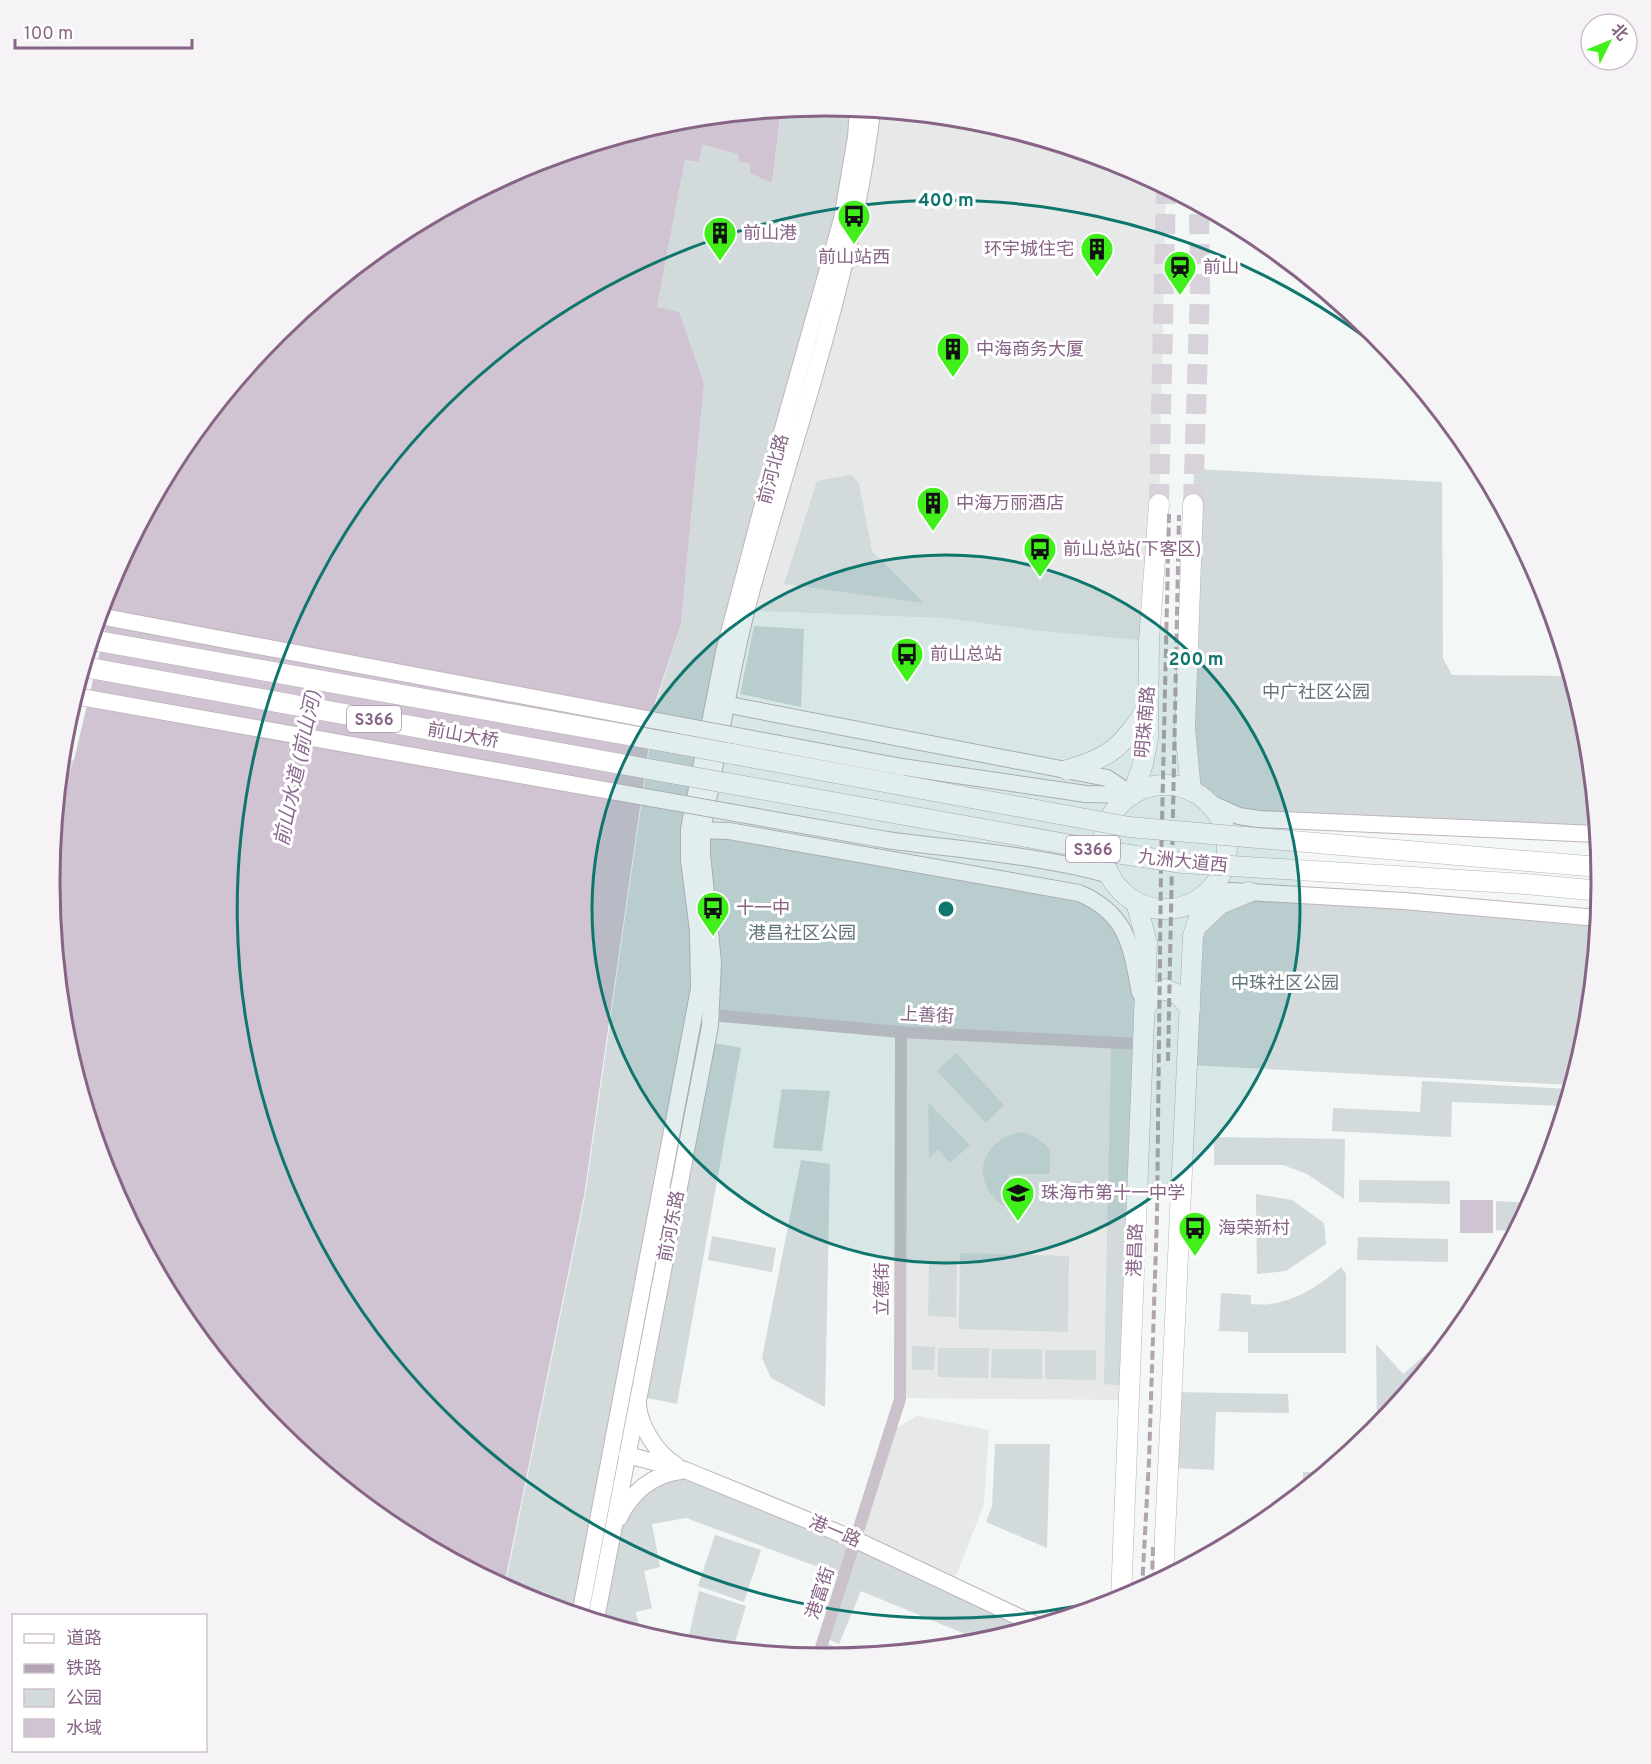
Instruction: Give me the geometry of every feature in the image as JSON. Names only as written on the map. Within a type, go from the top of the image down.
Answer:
[{"type":"main road","name":"前河北路","points":[[721,703],[724,652],[842,219],[857,117]]},
{"type":"main road","name":"前河北路","points":[[696,830],[721,703],[835,304],[859,204],[871,118]]},
{"type":"main road","name":"明珠南路","points":[[1132,795],[1143,764],[1148,738],[1149,641],[1160,504]]},
{"type":"main road","points":[[1191,790],[1185,728],[1193,504]]},
{"type":"main road","points":[[108,618],[902,767],[1086,794],[1132,795]]},
{"type":"main road","name":"前山大桥","points":[[99,641],[673,743]]},
{"type":"main road","name":"前山大桥","points":[[91,668],[665,772]]},
{"type":"main road","points":[[83,697],[887,840],[1053,862],[1110,876]]},
{"type":"main road","points":[[721,703],[1107,778],[1132,795]]},
{"type":"main road","points":[[1067,770],[1106,756],[1126,740],[1148,708]]},
{"type":"main road","name":"九洲大道西","points":[[673,743],[1129,827],[1590,866]]},
{"type":"main road","name":"九洲大道西","points":[[665,772],[1183,863],[1591,890]]},
{"type":"main road","points":[[1209,802],[1221,819],[1227,838],[1227,859],[1220,878],[1207,894],[1189,905],[1171,909],[1153,908],[1136,902],[1121,890],[1110,876],[1104,858],[1104,840],[1108,822],[1118,807],[1132,795],[1151,786],[1171,785],[1191,790],[1209,802],[1239,816],[1258,819],[1589,834]]},
{"type":"main road","points":[[696,830],[729,831],[1079,893],[1096,900],[1108,909],[1123,929],[1133,954],[1144,1011]]},
{"type":"main road","name":"前河东路","points":[[597,1612],[710,1015],[713,962],[702,854],[696,830]]},
{"type":"main road","name":"前河东路","points":[[581,1608],[699,989],[698,931],[689,860],[696,830]]},
{"type":"main road","points":[[1207,894],[1232,891],[1404,901],[1590,917]]},
{"type":"main road","points":[[1193,936],[1201,921],[1220,904],[1249,892]]},
{"type":"main road","points":[[1163,1569],[1193,936],[1207,894]]},
{"type":"main road","name":"港昌路","points":[[1121,1587],[1147,943],[1136,902]]},
{"type":"main road","points":[[1144,1011],[1153,994],[1165,989],[1179,995],[1190,1008]]},
{"type":"main road","points":[[638,1398],[639,1410],[648,1434],[671,1462],[685,1470]]},
{"type":"main road","name":"港一路","points":[[627,1455],[685,1470],[856,1540],[1026,1620]]},
{"type":"main road","points":[[609,1546],[626,1503],[640,1488],[670,1472],[685,1470]]},
{"type":"street","name":"上善街","points":[[710,1015],[902,1032],[1143,1044]]},
{"type":"street","name":"立德街","points":[[856,1540],[900,1399],[902,1032]]},
{"type":"street","name":"港富街","points":[[821,1648],[856,1540]]},
{"type":"shaded area","points":[[869,118],[975,131],[1024,143],[1072,157],[1166,196],[1159,504],[1149,641],[1033,630],[945,618],[748,612]]},
{"type":"shaded area","name":"珠海市第十一中学","points":[[902,1033],[1140,1046],[1128,1400],[901,1398]]},
{"type":"shaded area","points":[[917,1416],[989,1430],[984,1504],[953,1584],[857,1539],[892,1431]]},
{"type":"green space","name":"港昌社区公园","points":[[855,117],[850,171],[703,831],[1071,892],[1118,925],[1141,1013],[1140,1040],[710,1015],[595,1612],[507,1578],[585,1196],[656,703],[681,624],[704,384],[657,307],[685,160],[699,162],[701,145],[739,154],[739,162],[750,164],[772,183],[780,118]]},
{"type":"green space","name":"中广社区公园","points":[[1194,469],[1442,482],[1443,658],[1452,675],[1562,676],[1576,733],[1584,782],[1589,840],[1258,819],[1208,802],[1191,790],[1185,728]]},
{"type":"green space","points":[[851,475],[859,483],[872,551],[924,603],[784,584],[817,481]]},
{"type":"green space","points":[[754,626],[804,629],[801,707],[740,694]]},
{"type":"green space","points":[[74,760],[68,778],[71,761]]},
{"type":"green space","name":"中珠社区公园","points":[[1235,898],[1590,919],[1584,982],[1564,1085],[1189,1065],[1195,937]]},
{"type":"green space","points":[[710,1042],[741,1048],[677,1404],[642,1397]]},
{"type":"green space","points":[[1111,1047],[1138,1048],[1126,1386],[1104,1384]]},
{"type":"green space","points":[[956,1053],[1004,1105],[986,1123],[937,1071]]},
{"type":"green space","points":[[1422,1081],[1562,1089],[1557,1106],[1452,1102],[1451,1137],[1332,1131],[1333,1108],[1420,1112]]},
{"type":"green space","points":[[782,1089],[830,1091],[822,1151],[773,1148]]},
{"type":"green space","points":[[928,1102],[970,1145],[950,1163],[938,1150],[929,1158]]},
{"type":"green space","points":[[1020,1132],[1029,1134],[1050,1149],[1050,1174],[1009,1174],[1008,1206],[1002,1205],[985,1184],[984,1162],[988,1152],[996,1143]]},
{"type":"green space","points":[[1214,1137],[1345,1139],[1344,1199],[1307,1174],[1283,1165],[1214,1165]]},
{"type":"green space","points":[[801,1160],[830,1164],[825,1407],[771,1378],[762,1358]]},
{"type":"green space","points":[[1359,1180],[1450,1181],[1450,1204],[1359,1202]]},
{"type":"green space","points":[[1256,1194],[1292,1200],[1324,1223],[1326,1244],[1286,1271],[1257,1274]]},
{"type":"green space","points":[[1496,1201],[1520,1202],[1507,1231],[1496,1230]]},
{"type":"green space","points":[[712,1236],[776,1248],[772,1272],[708,1260]]},
{"type":"green space","points":[[1358,1237],[1448,1239],[1448,1262],[1357,1260]]},
{"type":"green space","points":[[960,1253],[1069,1256],[1068,1332],[959,1329]]},
{"type":"green space","points":[[929,1263],[957,1264],[956,1317],[928,1316]]},
{"type":"green space","points":[[1341,1267],[1346,1274],[1346,1353],[1248,1353],[1248,1332],[1219,1331],[1221,1293],[1251,1295],[1251,1304],[1276,1303],[1311,1289]]},
{"type":"green space","points":[[1376,1344],[1403,1374],[1432,1349],[1401,1387],[1377,1413]]},
{"type":"green space","points":[[912,1346],[935,1347],[934,1370],[912,1370]]},
{"type":"green space","points":[[938,1348],[989,1348],[988,1378],[938,1377]]},
{"type":"green space","points":[[992,1349],[1042,1349],[1042,1379],[991,1378]]},
{"type":"green space","points":[[1045,1350],[1096,1350],[1096,1380],[1045,1379]]},
{"type":"green space","points":[[1176,1392],[1288,1394],[1289,1413],[1216,1412],[1214,1470],[1173,1468]]},
{"type":"green space","points":[[995,1444],[1050,1444],[1047,1548],[986,1522],[992,1506]]},
{"type":"green space","points":[[1303,1472],[1313,1472],[1303,1480]]},
{"type":"green space","points":[[684,1473],[851,1541],[840,1575],[686,1518],[652,1524],[660,1567],[644,1571],[652,1608],[636,1612],[638,1624],[600,1613],[620,1522],[641,1490]]},
{"type":"green space","points":[[715,1535],[761,1550],[744,1602],[698,1586]]},
{"type":"green space","points":[[858,1544],[1022,1621],[966,1634],[861,1591],[839,1644],[828,1639]]},
{"type":"green space","points":[[699,1591],[746,1606],[735,1642],[689,1635]]},
{"type":"green space","points":[[826,1643],[837,1648],[826,1648]]},
{"type":"water","name":"前山水道 (前山河)","points":[[780,118],[772,183],[750,173],[750,164],[739,162],[738,154],[702,145],[699,162],[685,160],[657,307],[679,312],[704,384],[681,624],[655,703],[584,1196],[506,1577],[443,1545],[400,1518],[321,1458],[284,1423],[218,1348],[189,1307],[139,1221],[118,1175],[86,1080],[67,982],[60,882],[67,782],[108,616],[139,543],[189,457],[218,416],[250,377],[321,306],[359,275],[443,219],[487,195],[533,175],[579,157],[676,131]]},
{"type":"water","points":[[1460,1200],[1493,1200],[1493,1233],[1460,1233]]},
{"type":"tunnel","points":[[1159,504],[1166,196]]},
{"type":"tunnel","points":[[1193,504],[1200,289],[1199,214]]},
{"type":"railway","points":[[1143,1578],[1157,1215],[1161,866],[1169,514]]},
{"type":"railway","points":[[1168,1061],[1179,515]]},
{"type":"railway","points":[[1152,1574],[1153,1547]]},
{"type":"place","name":"前山站西","points":[[854,245]]},
{"type":"place","name":"前山港","points":[[720,262]]},
{"type":"place","name":"环宇城住宅","points":[[1097,278]]},
{"type":"place","name":"前山","points":[[1180,296]]},
{"type":"place","name":"中海商务大厦","points":[[953,378]]},
{"type":"place","name":"中海万丽酒店","points":[[933,532]]},
{"type":"place","name":"前山总站(下客区)","points":[[1040,578]]},
{"type":"place","name":"前山总站","points":[[907,683]]},
{"type":"place","name":"十一中","points":[[713,937]]},
{"type":"place","name":"珠海市第十一中学","points":[[1018,1222]]},
{"type":"place","name":"海荣新村","points":[[1195,1257]]}]
